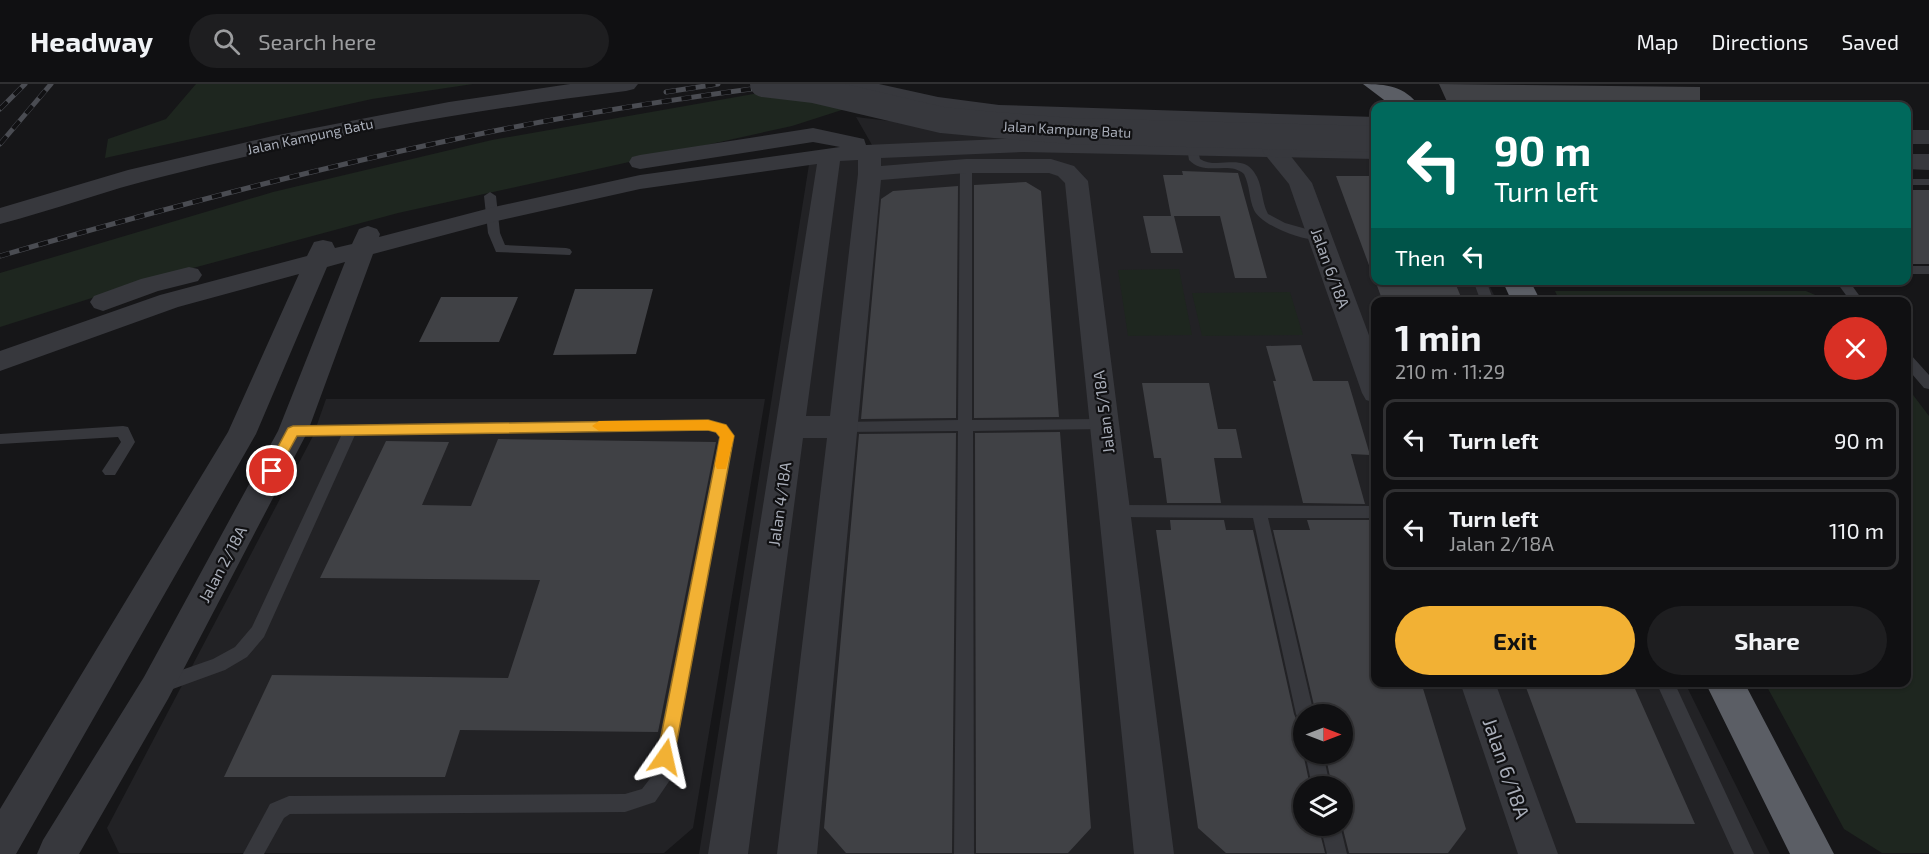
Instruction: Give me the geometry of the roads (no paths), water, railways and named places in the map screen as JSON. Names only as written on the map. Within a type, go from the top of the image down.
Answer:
[{"type":"highway","points":[[1375,84],[1401,102]]},
{"type":"highway","points":[[1727,687],[1813,854]]},
{"type":"street","name":"Jalan Kampung Batu","points":[[0,202],[443,95],[521,84]]},
{"type":"street","name":"Jalan Kampung Batu","points":[[0,216],[238,145],[536,94],[626,84]]},
{"type":"street","name":"Jalan Kampung Batu","points":[[763,84],[814,90],[942,120],[995,125],[1071,131],[1371,139]]},
{"type":"street","name":"Jalan Kampung Batu","points":[[848,84],[938,104],[999,112],[1371,124]]},
{"type":"street","points":[[0,339],[150,285],[323,248],[492,205],[637,162],[813,135],[852,142],[869,163],[797,854]]},
{"type":"street","points":[[1911,137],[1929,137]]},
{"type":"street","points":[[492,205],[830,155],[869,163],[1023,145],[1371,152]]},
{"type":"street","name":"Jalan 6/18A","points":[[1274,150],[1300,183],[1371,379]]},
{"type":"street","name":"Jalan 4/18A","points":[[728,854],[830,155]]},
{"type":"street","points":[[1911,161],[1929,162]]},
{"type":"street","name":"Jalan 5/18A","points":[[869,163],[1051,166],[1066,171],[1076,181],[1154,854]]},
{"type":"street","name":"Jalan 2/18A","points":[[57,854],[156,688],[293,431],[367,236]]},
{"type":"street","points":[[0,361],[323,248]]},
{"type":"street","points":[[0,845],[241,434],[323,248]]},
{"type":"street","points":[[790,427],[842,427]]},
{"type":"street","name":"Jalan 6/18A","points":[[1479,687],[1538,854]]},
{"type":"lane","points":[[1193,148],[1195,160],[1203,166],[1243,167],[1250,173],[1262,215],[1271,221],[1320,237]]},
{"type":"lane","points":[[964,854],[966,166]]},
{"type":"lane","points":[[1911,182],[1929,182]]},
{"type":"lane","points":[[492,205],[494,233],[500,249],[566,252]]},
{"type":"lane","points":[[1911,270],[1929,270]]},
{"type":"lane","points":[[1911,276],[1929,276]]},
{"type":"lane","points":[[1845,285],[1854,297]]},
{"type":"lane","points":[[1911,364],[1929,384]]},
{"type":"lane","points":[[842,427],[1104,424]]},
{"type":"lane","points":[[253,854],[277,811],[289,805],[625,802],[648,796],[661,780],[727,436],[721,429],[708,425],[293,431]]},
{"type":"lane","points":[[0,439],[123,431],[128,441],[110,471]]},
{"type":"lane","points":[[156,688],[219,665],[240,652],[258,632],[350,431]]},
{"type":"lane","points":[[1258,511],[1303,704]]},
{"type":"lane","points":[[1114,512],[1371,512]]},
{"type":"lane","points":[[1667,687],[1744,854]]},
{"type":"lane","points":[[1333,836],[1337,854]]},
{"type":"railway","points":[[0,109],[25,84]]},
{"type":"railway","points":[[0,144],[51,84]]},
{"type":"railway","points":[[666,92],[718,84]]},
{"type":"railway","points":[[0,256],[243,189],[427,145],[601,111],[789,84]]}]
